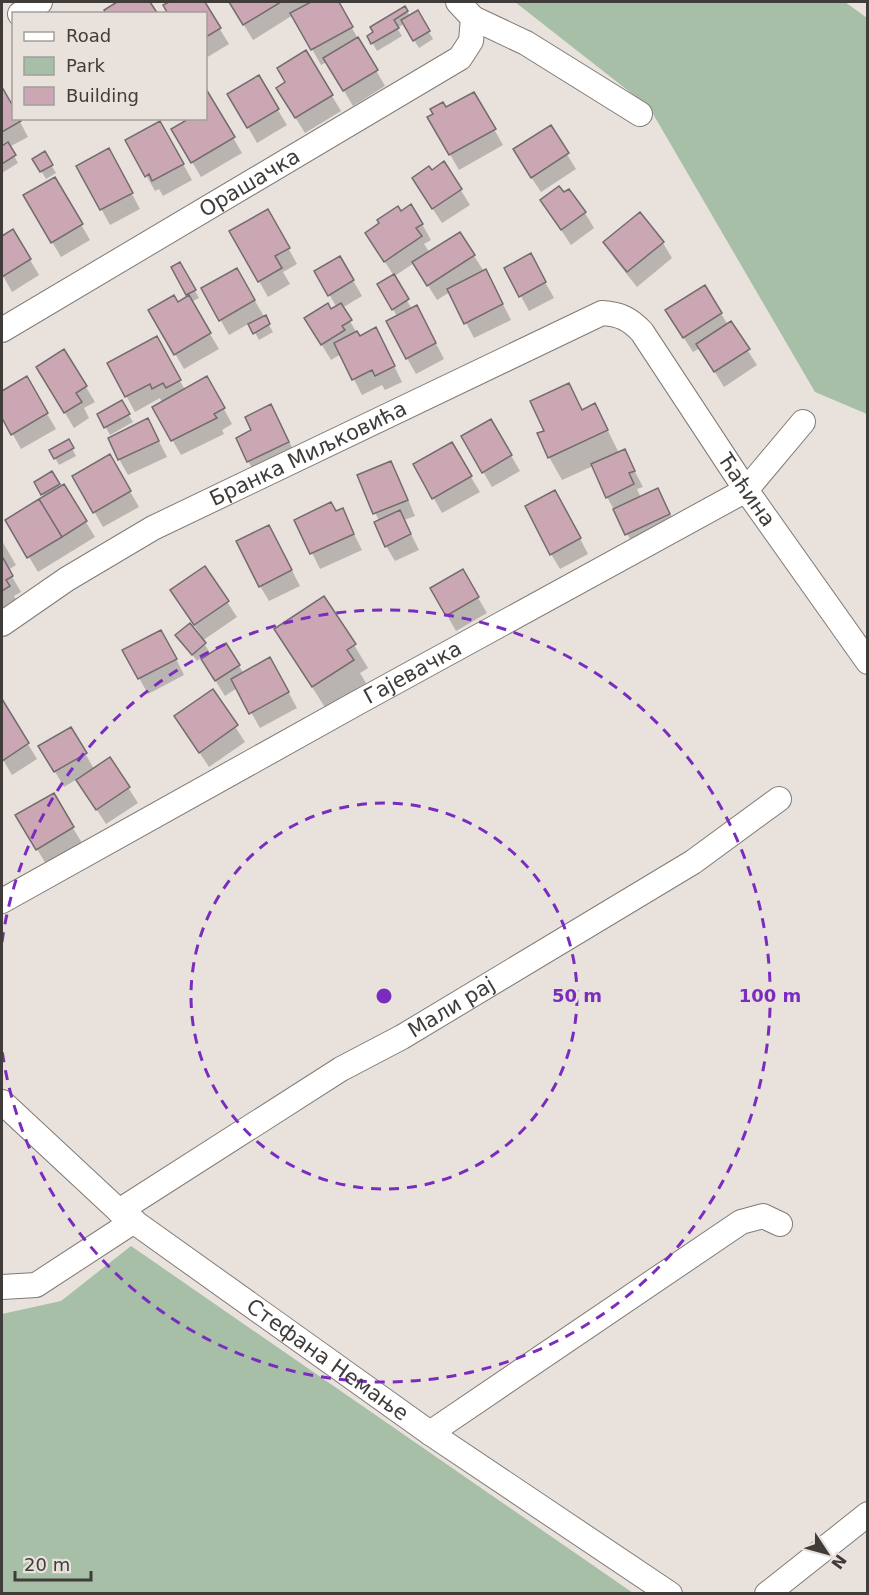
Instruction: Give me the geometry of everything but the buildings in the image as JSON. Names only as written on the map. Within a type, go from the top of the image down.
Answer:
[{"type":"street","points":[[23,12],[40,2]]},
{"type":"street","points":[[466,10],[526,43],[640,114]]},
{"type":"street","name":"Орашачка","points":[[2,330],[460,58],[471,41],[466,10]]},
{"type":"street","name":"Бранка Миљковића","points":[[2,624],[67,579],[153,528],[602,313],[615,313],[626,317]]},
{"type":"street","name":"Ћаћина","points":[[626,317],[642,332],[746,490],[867,662]]},
{"type":"street","name":"Гајевачка","points":[[2,901],[746,490],[803,422]]},
{"type":"street","name":"Мали рај","points":[[2,1287],[36,1285],[126,1216],[341,1069],[402,1037],[693,862],[779,799]]},
{"type":"street","name":"Стефана Немање","points":[[2,1102],[126,1216],[430,1433],[670,1593]]},
{"type":"street","points":[[430,1433],[741,1222],[763,1216],[780,1224]]},
{"type":"street","points":[[767,1593],[867,1514]]},
{"type":"green space","points":[[515,2],[845,2],[867,18],[867,414],[815,392],[649,107]]},
{"type":"green space","points":[[131,1246],[633,1593],[2,1593],[2,1314],[61,1301]]}]
